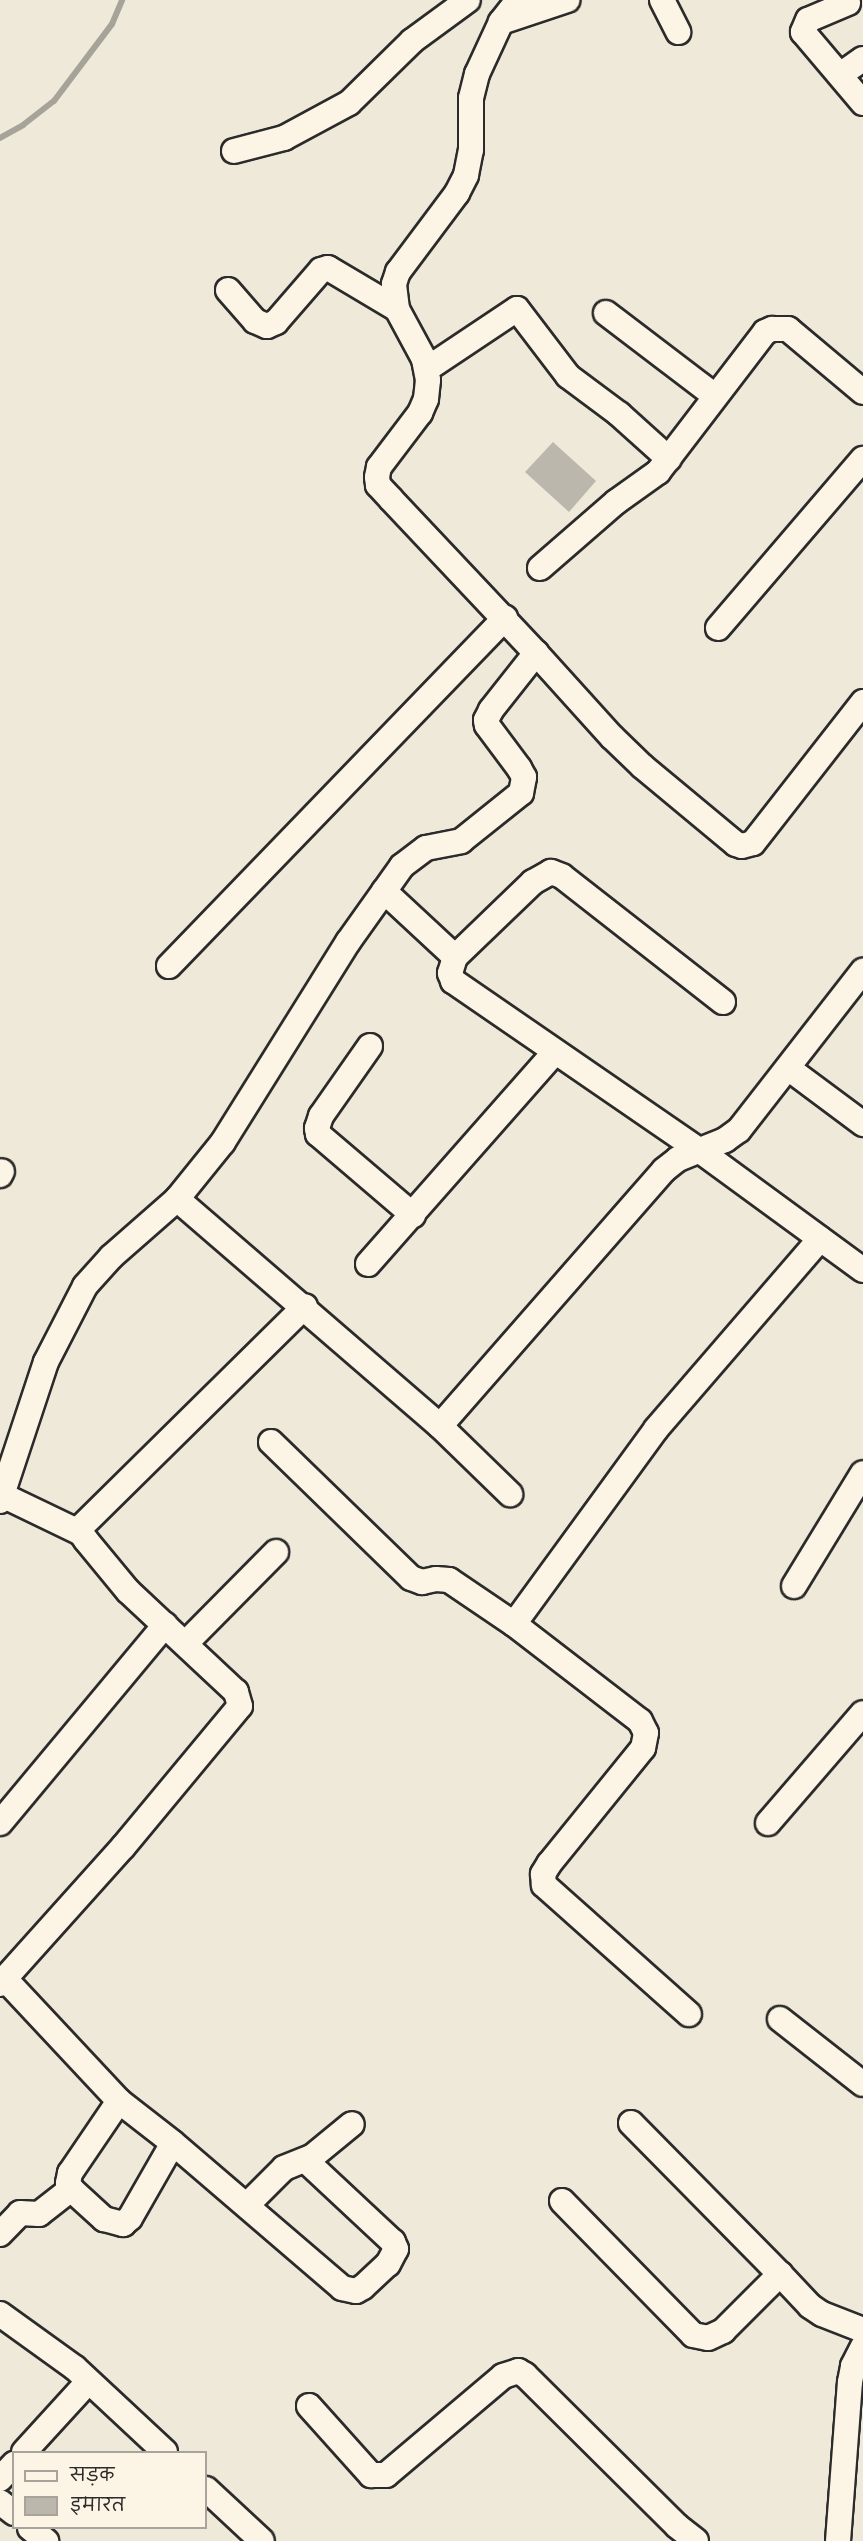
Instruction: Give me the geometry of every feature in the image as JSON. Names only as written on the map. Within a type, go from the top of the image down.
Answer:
[{"type":"street","points":[[234,151],[293,135],[349,103],[412,41],[468,0]]},
{"type":"street","points":[[518,0],[501,22],[477,74],[471,98],[471,150],[466,175],[457,193],[398,272],[393,291],[397,309],[427,369],[426,399],[420,413],[379,467],[378,485],[505,618],[612,737],[642,766],[742,846],[753,843],[863,702]]},
{"type":"street","points":[[501,22],[567,0]]},
{"type":"street","points":[[662,0],[678,32]]},
{"type":"street","points":[[848,3],[808,20],[803,27],[803,32],[863,103]]},
{"type":"street","points":[[840,75],[863,59]]},
{"type":"street","points":[[228,290],[255,321],[267,326],[276,322],[321,270],[328,268],[397,309]]},
{"type":"street","points":[[427,369],[518,309],[568,376],[618,414],[669,459]]},
{"type":"street","points":[[606,313],[715,396]]},
{"type":"street","points":[[540,568],[616,502],[652,478],[669,459],[765,332],[778,327],[788,329],[863,392]]},
{"type":"street","points":[[718,628],[863,459]]},
{"type":"street","points":[[169,966],[505,618]]},
{"type":"street","points":[[306,2161],[393,2242],[396,2249],[388,2264],[363,2287],[356,2290],[342,2288],[247,2205],[119,2101],[3,1982],[123,1847],[236,1713],[240,1700],[236,1692],[186,1643],[128,1591],[81,1533],[1,1498],[46,1362],[85,1286],[111,1257],[177,1199],[223,1142],[348,942],[402,866],[420,851],[460,841],[521,793],[524,777],[487,725],[486,720],[491,710],[536,653]]},
{"type":"street","points":[[723,1002],[562,876],[551,872],[533,882],[455,957],[450,974],[453,981],[554,1053],[699,1150],[863,1270]]},
{"type":"street","points":[[384,891],[455,957]]},
{"type":"street","points":[[440,1426],[664,1170],[678,1159],[724,1140],[739,1130],[863,972]]},
{"type":"street","points":[[370,1046],[321,1116],[317,1128],[318,1134],[413,1215]]},
{"type":"street","points":[[368,1264],[554,1053]]},
{"type":"street","points":[[788,1068],[863,1124]]},
{"type":"street","points":[[177,1199],[304,1306],[322,1325],[440,1426],[510,1494]]},
{"type":"street","points":[[514,1624],[656,1429],[820,1239]]},
{"type":"street","points":[[81,1533],[86,1520],[304,1306]]},
{"type":"street","points":[[271,1442],[411,1578],[422,1582],[436,1579],[449,1580],[514,1624],[640,1721],[646,1733],[643,1748],[549,1864],[543,1875],[544,1885],[689,2014]]},
{"type":"street","points":[[794,1586],[863,1473]]},
{"type":"street","points":[[186,1643],[276,1552]]},
{"type":"street","points":[[0,1822],[165,1625]]},
{"type":"street","points":[[768,1823],[863,1713]]},
{"type":"street","points":[[780,2019],[863,2084]]},
{"type":"street","points":[[119,2101],[70,2173],[68,2183],[71,2189],[104,2218],[123,2224],[130,2218],[173,2143]]},
{"type":"street","points":[[631,2123],[810,2306],[863,2331]]},
{"type":"street","points":[[247,2205],[285,2168],[306,2161],[352,2124]]},
{"type":"street","points":[[0,2234],[20,2212],[39,2214],[71,2189]]},
{"type":"street","points":[[562,2201],[693,2335],[708,2338],[723,2331],[780,2274]]},
{"type":"street","points":[[0,2314],[75,2367],[88,2382],[164,2451]]},
{"type":"street","points":[[838,2541],[850,2382],[853,2366],[863,2346]]},
{"type":"street","points":[[309,2406],[371,2475],[386,2475],[503,2376],[518,2371],[525,2375],[677,2526],[696,2541]]},
{"type":"street","points":[[25,2451],[88,2382]]},
{"type":"street","points":[[0,2479],[12,2466]]},
{"type":"street","points":[[207,2490],[262,2541]]},
{"type":"street","points":[[0,2502],[12,2511]]},
{"type":"street","points":[[31,2529],[46,2541]]},
{"type":"building","points":[[553,442],[596,481],[569,512],[525,472]]},
{"type":"waterway","points":[[0,138],[23,125],[54,101],[112,24],[122,0]]}]
